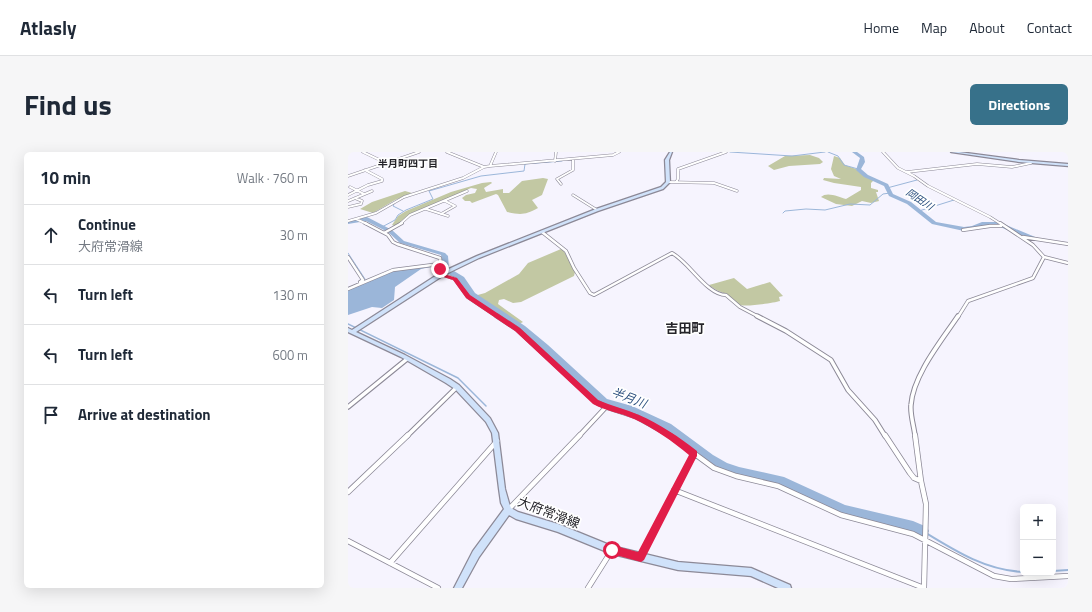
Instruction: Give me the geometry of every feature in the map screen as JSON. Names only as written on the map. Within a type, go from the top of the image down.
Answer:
[{"type":"street","points":[[363,152],[386,163]]},
{"type":"street","points":[[348,176],[419,152]]},
{"type":"street","points":[[447,152],[484,167]]},
{"type":"street","points":[[490,166],[496,152]]},
{"type":"street","points":[[555,160],[556,152]]},
{"type":"street","points":[[603,152],[604,156]]},
{"type":"street","points":[[348,221],[358,220],[376,213],[404,197],[465,177],[484,167],[613,155],[619,152]]},
{"type":"street","points":[[351,330],[444,274],[478,256],[597,210],[659,190],[668,182],[667,158],[671,152]]},
{"type":"street","points":[[676,182],[678,179],[678,169],[726,152]]},
{"type":"street","points":[[883,152],[898,168],[928,186],[972,207],[1037,248],[1044,257],[1068,263]]},
{"type":"street","points":[[952,152],[1031,163],[1068,165]]},
{"type":"street","points":[[561,184],[557,179],[573,170],[573,159]]},
{"type":"street","points":[[906,172],[978,164],[1012,167],[1031,163]]},
{"type":"street","points":[[348,194],[382,181],[382,178],[365,170]]},
{"type":"street","points":[[668,182],[714,183],[737,191]]},
{"type":"street","points":[[350,187],[364,194]]},
{"type":"street","points":[[348,201],[372,191]]},
{"type":"street","points":[[386,232],[403,223],[410,215],[467,191]]},
{"type":"street","points":[[573,195],[597,210]]},
{"type":"street","points":[[348,206],[361,204],[362,201],[355,198]]},
{"type":"street","points":[[441,214],[455,206],[445,201]]},
{"type":"street","points":[[426,209],[448,216]]},
{"type":"street","points":[[358,220],[386,232],[393,242],[397,244],[438,256],[440,258],[440,264],[444,274],[455,279],[468,297],[518,329],[596,402],[606,407],[637,417],[672,436],[694,454],[721,471],[778,486],[834,512],[926,538],[994,576],[1011,579],[1068,576]]},
{"type":"street","points":[[963,230],[973,229],[984,225],[1001,225]]},
{"type":"street","points":[[542,232],[564,248],[574,268],[590,293],[594,295],[668,255],[672,253],[674,254],[687,264],[701,281],[719,295],[726,295],[740,307],[786,331],[831,360],[848,390],[876,420],[914,478],[921,481]]},
{"type":"street","points":[[1020,237],[1068,244]]},
{"type":"street","points":[[348,257],[363,280],[349,289]]},
{"type":"street","points":[[674,490],[924,588],[926,504],[921,481],[910,404],[913,392],[923,370],[968,300],[1033,278],[1044,257]]},
{"type":"street","points":[[349,289],[393,270],[440,264]]},
{"type":"street","name":"大府常滑線","points":[[351,330],[457,387],[488,420],[495,433],[497,441],[505,503],[508,510],[516,515],[558,528],[612,550],[678,566],[751,572],[787,588]]},
{"type":"street","points":[[348,407],[407,359]]},
{"type":"street","points":[[348,492],[457,387]]},
{"type":"street","points":[[458,588],[476,554],[508,510],[606,407]]},
{"type":"street","points":[[390,563],[479,459],[497,441]]},
{"type":"street","points":[[641,557],[674,490],[694,454]]},
{"type":"street","points":[[348,541],[438,588]]},
{"type":"street","points":[[588,588],[612,550]]},
{"type":"green space","points":[[810,155],[819,158],[823,162],[820,164],[789,166],[774,170],[768,166],[785,156]]},
{"type":"green space","points":[[834,156],[840,158],[845,165],[856,169],[863,175],[875,179],[871,183],[871,188],[878,190],[878,192],[876,192],[879,201],[871,203],[862,201],[852,206],[836,204],[821,197],[826,194],[830,194],[846,199],[861,190],[861,187],[823,180],[824,178],[841,179],[834,176],[831,169]]},
{"type":"green space","points":[[543,178],[548,179],[542,195],[532,200],[538,208],[530,212],[520,214],[507,212],[496,194],[472,203],[470,201],[465,201],[462,198],[466,195],[475,193],[477,189],[471,188],[409,215],[395,226],[392,225],[398,216],[406,211],[451,192],[482,183],[491,182],[492,183],[484,188],[486,192],[503,189],[503,193],[509,193],[522,181]]},
{"type":"green space","points":[[405,191],[412,193],[395,200],[373,213],[360,209],[372,202]]},
{"type":"green space","points":[[561,249],[564,251],[575,272],[574,276],[521,302],[513,303],[504,299],[499,300],[498,304],[523,322],[519,324],[474,296],[485,293],[519,274],[528,263]]},
{"type":"green space","points":[[734,278],[747,289],[770,282],[783,296],[779,297],[780,301],[745,306],[737,304],[727,295],[709,285]]},
{"type":"water","points":[[436,266],[421,269],[395,287],[394,300],[382,308],[372,307],[348,315],[348,290],[394,271]]},
{"type":"waterway","points":[[730,152],[792,156],[825,152]]},
{"type":"waterway","points":[[828,152],[838,156],[844,165],[858,169]]},
{"type":"waterway","name":"岡田川","points":[[854,152],[862,158],[862,162],[858,169],[866,176],[886,185],[891,195],[909,203],[934,223],[964,229],[973,228],[982,224],[999,224],[1023,235],[1037,239]]},
{"type":"waterway","points":[[382,227],[395,220],[398,215],[406,210],[433,199],[429,191],[481,176],[524,171],[525,164],[562,161]]},
{"type":"waterway","points":[[887,188],[917,180]]},
{"type":"waterway","points":[[783,213],[785,211],[806,209],[825,210],[850,204],[870,205],[883,194],[890,193]]},
{"type":"waterway","points":[[919,211],[954,200]]},
{"type":"waterway","points":[[394,204],[393,206],[403,211]]},
{"type":"waterway","name":"半月川","points":[[348,222],[367,219],[390,231],[402,242],[443,254],[445,256],[446,269],[461,279],[472,295],[522,328],[545,347],[604,402],[629,409],[667,427],[709,458],[723,466],[739,472],[784,482],[844,510],[913,527],[923,531]]},
{"type":"waterway","points":[[348,253],[365,279]]},
{"type":"waterway","points":[[348,324],[458,378],[486,406]]},
{"type":"waterway","points":[[926,533],[949,547],[984,564],[1009,571],[1020,572]]},
{"type":"waterway","points":[[1056,571],[1068,570]]},
{"type":"district","name":"半月町四丁目","points":[[408,163]]},
{"type":"district","name":"吉田町","points":[[685,328]]},
{"type":"route","points":[[440,269],[442,274],[455,279],[468,297],[518,329],[596,402],[606,407],[637,417],[672,436],[694,454],[661,515],[641,557],[612,550]]}]
